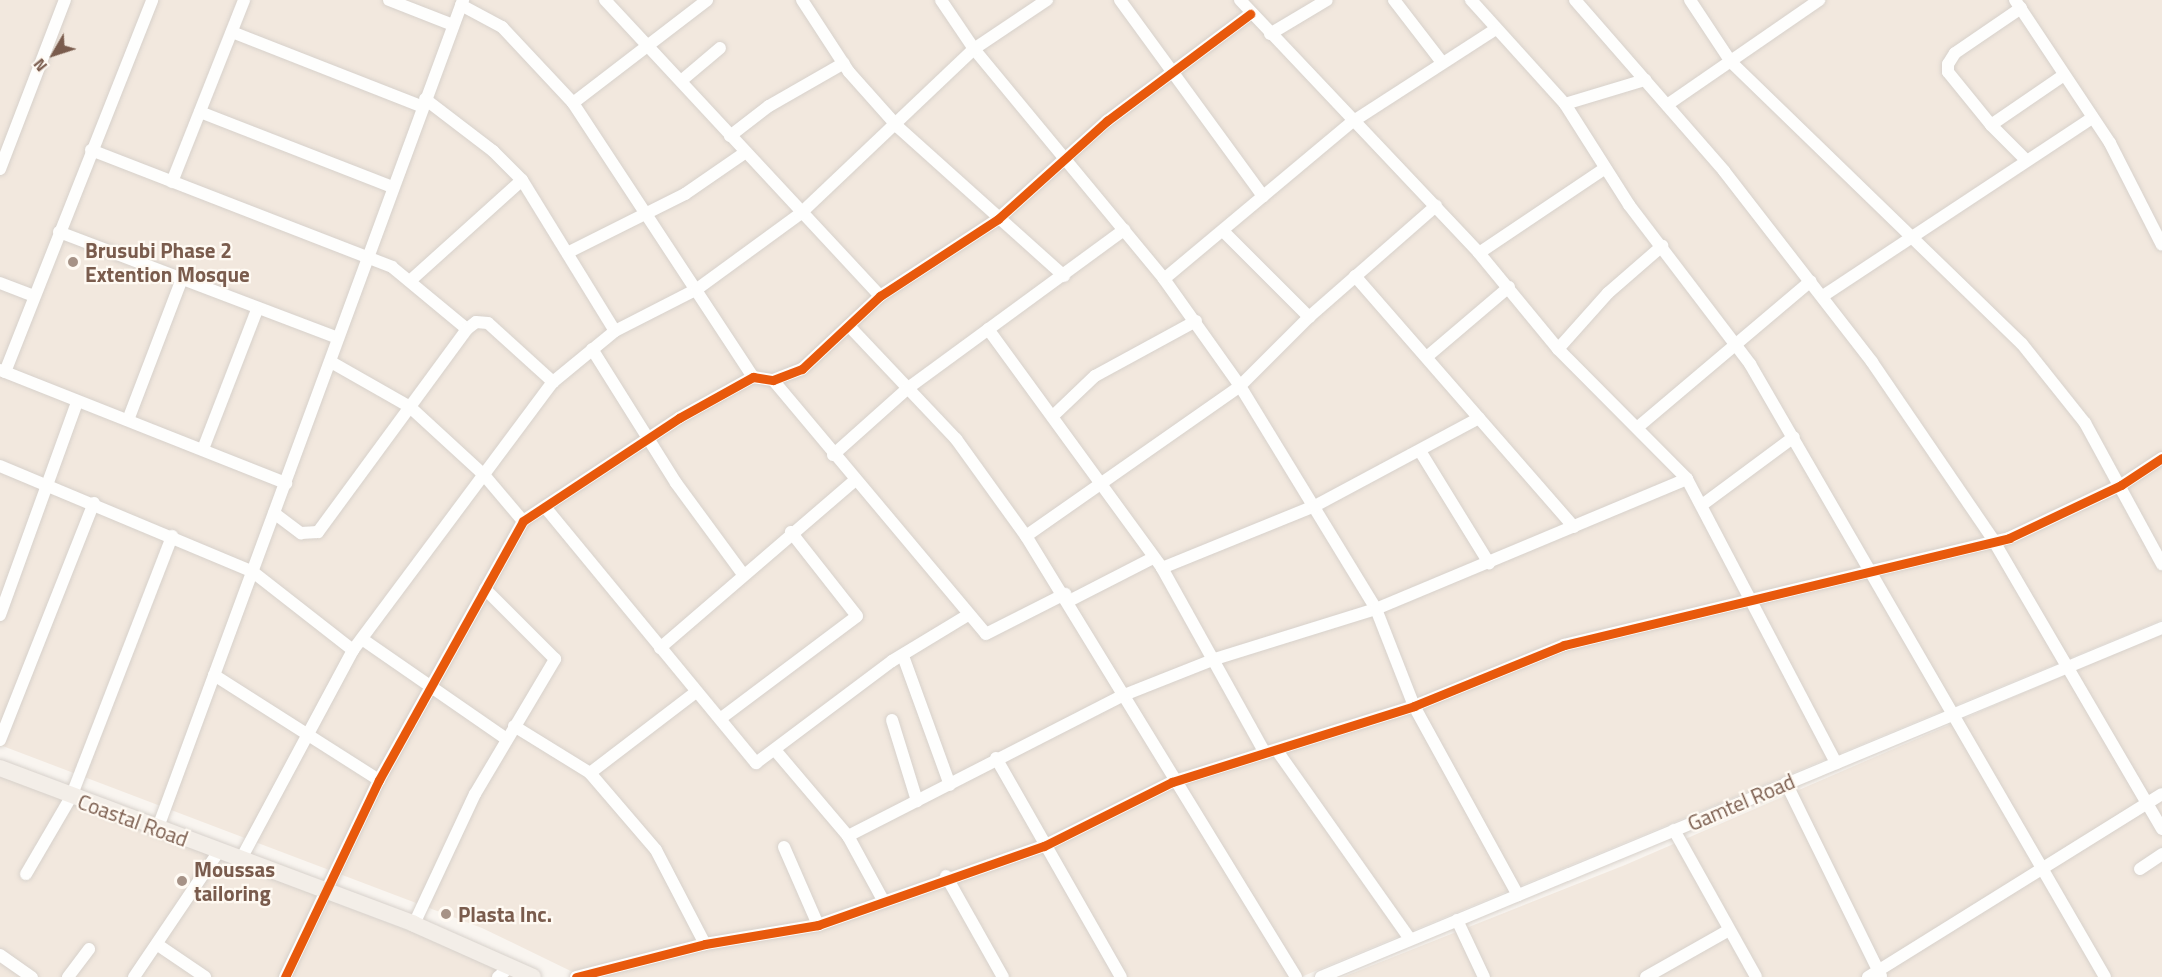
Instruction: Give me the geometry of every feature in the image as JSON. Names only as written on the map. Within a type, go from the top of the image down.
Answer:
[{"type":"main road","name":"Coastal Road","points":[[0,768],[157,830],[414,924],[505,972],[533,977]]},
{"type":"street","points":[[0,169],[64,0]]},
{"type":"street","points":[[150,0],[34,296],[2,371],[286,483]]},
{"type":"street","points":[[172,182],[244,0]]},
{"type":"street","points":[[389,0],[453,25]]},
{"type":"street","points":[[605,0],[681,81],[743,154],[880,296]]},
{"type":"street","points":[[573,103],[707,0]]},
{"type":"street","points":[[802,0],[844,63],[898,127],[1064,276]]},
{"type":"street","points":[[941,0],[974,49],[1164,279],[1240,386],[1316,506],[1376,609],[1414,706],[1518,895]]},
{"type":"street","points":[[241,859],[354,650],[554,382],[615,331],[698,289],[800,214],[898,127],[974,49],[1047,0]]},
{"type":"street","points":[[1120,0],[1263,196]]},
{"type":"street","points":[[1240,0],[1250,14],[1352,122],[1436,206],[1479,253],[1558,349],[1638,427],[1687,479],[1836,763]]},
{"type":"street","points":[[1270,34],[1327,0]]},
{"type":"street","points":[[1394,0],[1442,61]]},
{"type":"street","points":[[1471,0],[1494,30],[1565,104],[1604,169],[1734,345],[1794,437],[1954,714],[2039,869],[2105,977]]},
{"type":"street","points":[[1575,0],[1667,105],[1823,296],[1992,538],[2071,666],[2162,829]]},
{"type":"street","points":[[1690,0],[1731,62],[1914,234],[2037,362],[2085,423],[2121,485],[2162,564]]},
{"type":"street","points":[[1667,105],[1819,0]]},
{"type":"street","points":[[157,830],[331,362],[390,186],[462,2],[502,27],[573,103],[649,213],[753,377]]},
{"type":"street","points":[[2025,159],[1991,125],[1948,72],[1948,64],[1954,53],[2018,4],[2092,117],[2162,245]]},
{"type":"street","points":[[285,977],[379,780],[429,686],[523,521],[650,439],[753,377],[773,380],[802,369],[880,296],[998,219],[1062,158],[1250,14]]},
{"type":"street","points":[[1164,279],[1352,122],[1442,61],[1494,30]]},
{"type":"street","points":[[232,32],[423,103],[522,180],[569,252],[615,331]]},
{"type":"street","points":[[681,81],[720,48]]},
{"type":"street","points":[[730,136],[769,106],[844,63]]},
{"type":"street","points":[[1991,125],[2064,75]]},
{"type":"street","points":[[1565,104],[1646,80]]},
{"type":"street","points":[[200,112],[390,186]]},
{"type":"street","points":[[1823,296],[2025,159],[2092,117]]},
{"type":"street","points":[[91,150],[367,260],[411,280],[467,329]]},
{"type":"street","points":[[569,252],[649,213],[743,154]]},
{"type":"street","points":[[1479,253],[1604,169]]},
{"type":"street","points":[[411,280],[522,180]]},
{"type":"street","points":[[1026,537],[1102,486],[1240,386],[1309,317],[1436,206]]},
{"type":"street","points":[[833,455],[908,388],[1124,230]]},
{"type":"street","points":[[1224,231],[1309,317]]},
{"type":"street","points":[[59,232],[181,281],[338,338]]},
{"type":"street","points":[[1558,349],[1608,293],[1662,246]]},
{"type":"street","points":[[1355,276],[1429,355],[1479,418],[1574,526]]},
{"type":"street","points":[[128,420],[181,281]]},
{"type":"street","points":[[1638,427],[1811,281]]},
{"type":"street","points":[[0,283],[34,296]]},
{"type":"street","points":[[1429,355],[1509,287]]},
{"type":"street","points":[[203,449],[258,310]]},
{"type":"street","points":[[1054,415],[1095,376],[1196,321]]},
{"type":"street","points":[[274,513],[301,533],[318,532],[467,329],[476,322],[488,323],[554,382]]},
{"type":"street","points":[[849,326],[956,439],[1026,537],[1067,598],[1172,782],[1296,977]]},
{"type":"street","points":[[988,329],[1054,415],[1152,558],[1162,568],[1271,752],[1410,939]]},
{"type":"street","points":[[592,349],[650,439],[742,573]]},
{"type":"street","points":[[331,362],[410,407],[484,475],[523,521]]},
{"type":"street","points":[[773,380],[833,455],[986,634],[1152,558]]},
{"type":"street","points":[[0,615],[77,402]]},
{"type":"street","points":[[1162,568],[1316,506],[1479,418]]},
{"type":"street","points":[[1702,505],[1794,437]]},
{"type":"street","points":[[1420,451],[1489,563]]},
{"type":"street","points":[[576,977],[705,944],[818,925],[946,876],[1044,846],[1172,782],[1414,706],[1564,645],[1752,601],[1869,568],[1992,538],[2009,538],[2121,485],[2162,458]]},
{"type":"street","points":[[0,466],[94,503],[252,572],[354,650]]},
{"type":"street","points":[[848,836],[996,758],[1124,695],[1215,659],[1376,609],[1687,479]]},
{"type":"street","points":[[660,648],[742,573],[855,480]]},
{"type":"street","points":[[0,740],[94,503]]},
{"type":"street","points":[[546,507],[756,763],[903,656],[968,615]]},
{"type":"street","points":[[720,719],[858,616],[791,532]]},
{"type":"street","points":[[26,874],[71,797],[172,536]]},
{"type":"street","points":[[414,924],[505,738],[555,659],[485,589]]},
{"type":"street","name":"Gamtel Road","points":[[1321,977],[1345,972],[1410,939],[2162,628]]},
{"type":"street","points":[[362,639],[505,738]]},
{"type":"street","points":[[903,656],[950,784]]},
{"type":"street","points":[[214,675],[308,732],[379,780]]},
{"type":"street","points":[[590,773],[696,692]]},
{"type":"street","points":[[892,720],[917,801]]},
{"type":"street","points":[[514,726],[590,773],[656,850],[705,944]]},
{"type":"street","points":[[775,750],[848,836],[883,900]]},
{"type":"street","points":[[996,758],[1044,846],[1121,977]]},
{"type":"street","points":[[1786,783],[1876,975],[2039,869],[2162,794]]},
{"type":"street","points":[[1674,830],[1756,977]]},
{"type":"street","points":[[784,847],[818,925]]},
{"type":"street","points":[[134,977],[158,945],[219,851]]},
{"type":"street","points":[[2140,869],[2162,854]]},
{"type":"street","points":[[946,876],[1003,977]]},
{"type":"street","points":[[1457,920],[1484,977]]},
{"type":"street","points":[[1646,977],[1730,930]]},
{"type":"street","points":[[158,945],[204,977]]},
{"type":"street","points":[[68,977],[89,949]]},
{"type":"street","points":[[1,957],[32,977]]},
{"type":"shaded area","points":[[0,0],[2162,0],[2162,620],[1301,977],[583,977],[482,928],[0,745]]},
{"type":"shaded area","points":[[2162,633],[2162,977],[1343,977],[1625,865]]},
{"type":"shaded area","points":[[0,775],[475,956],[520,977],[0,977]]},
{"type":"cycle path","points":[[285,977],[379,780],[523,521],[679,418],[753,377],[773,380],[802,369],[880,296],[998,219],[1107,121],[1250,14]]},
{"type":"cycle path","points":[[576,977],[705,944],[818,925],[1044,846],[1172,782],[1414,706],[1564,645],[2009,538],[2121,485],[2162,458]]},
{"type":"place","name":"Brusubi Phase 2 Extention Mosque","points":[[73,262]]},
{"type":"place","name":"Moussas tailoring","points":[[182,881]]},
{"type":"place","name":"Plasta Inc.","points":[[446,914]]}]
